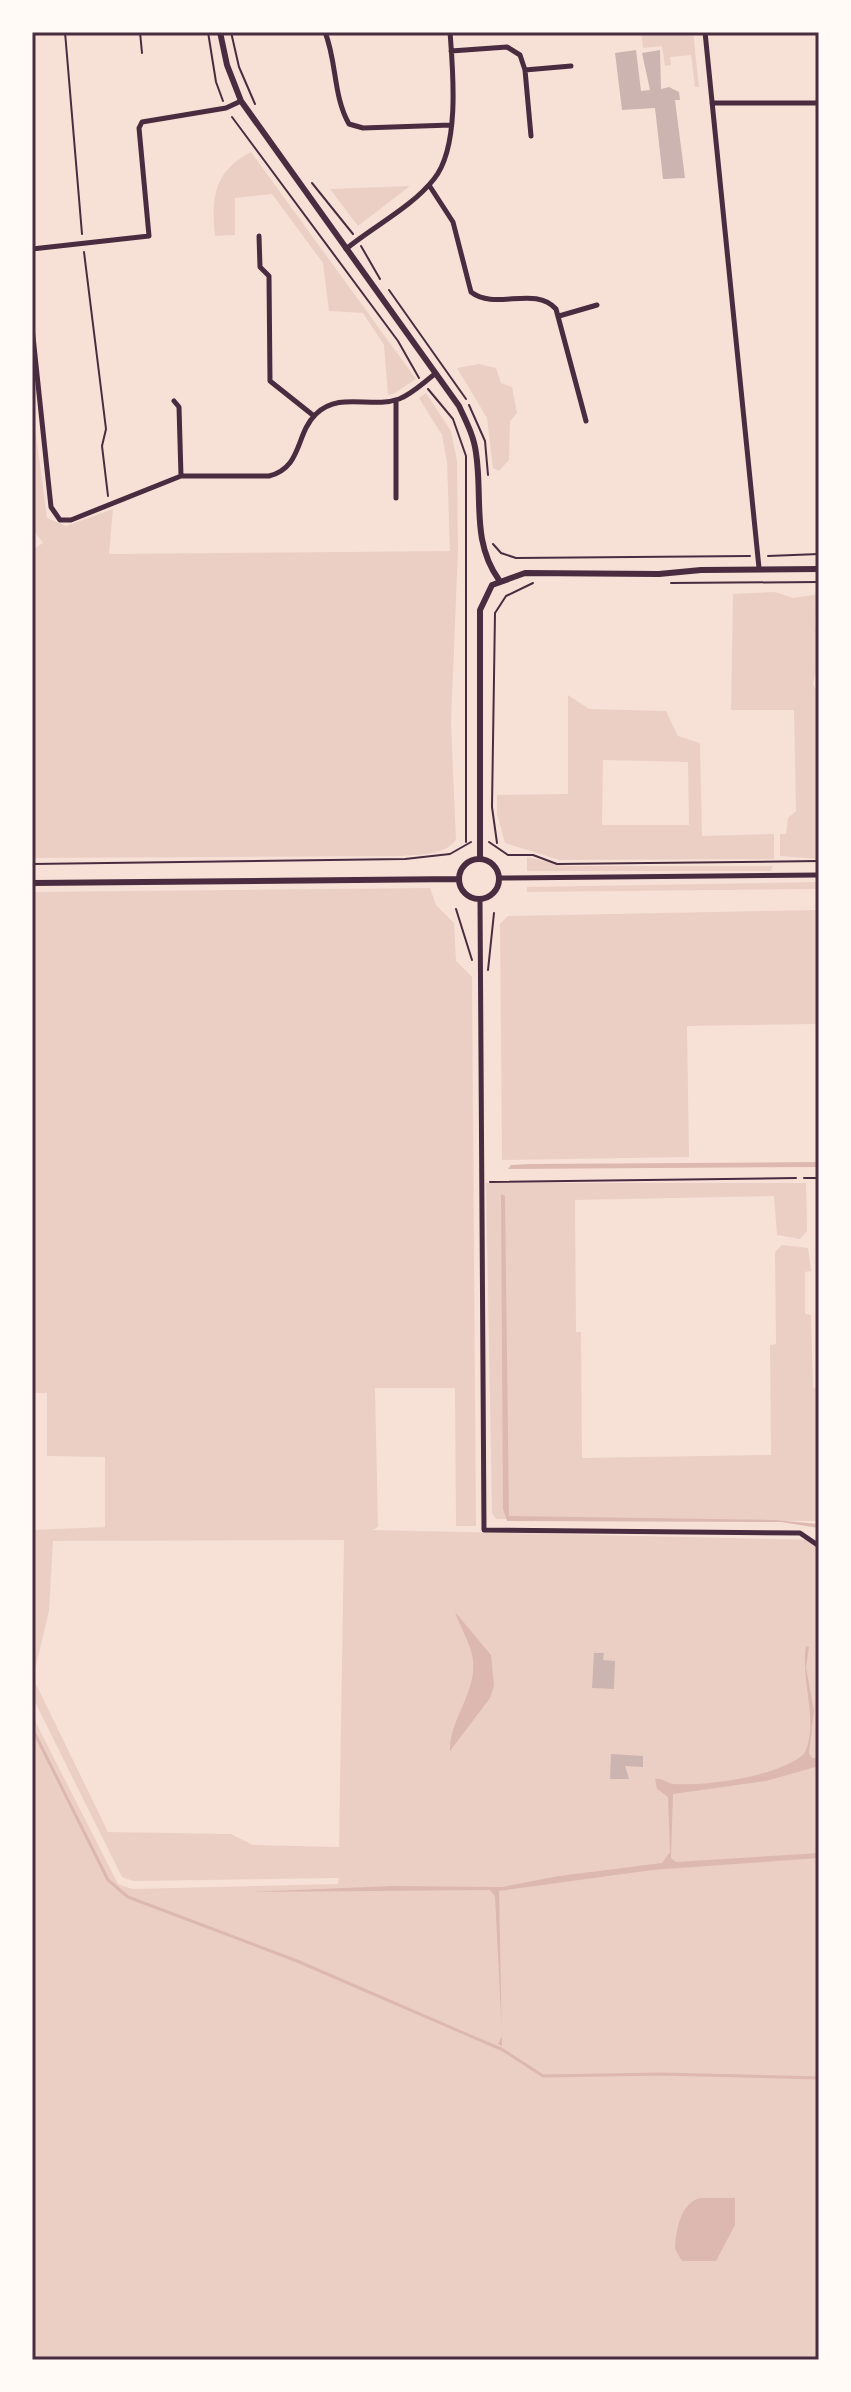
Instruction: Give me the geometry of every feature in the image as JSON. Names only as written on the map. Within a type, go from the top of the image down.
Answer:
[{"type":"street","points":[[220,32],[227,65],[241,101],[459,406],[476,454],[480,542],[486,562],[499,580]]},
{"type":"street","points":[[325,32],[336,70],[341,109],[349,124],[363,128],[451,125]]},
{"type":"street","points":[[345,249],[429,185],[442,166],[451,125],[450,32]]},
{"type":"street","points":[[705,32],[759,568]]},
{"type":"street","points":[[451,51],[507,47],[520,55],[525,70],[531,136]]},
{"type":"street","points":[[525,70],[571,66]]},
{"type":"street","points":[[32,249],[149,236],[139,128],[142,122],[226,108],[241,101]]},
{"type":"street","points":[[712,103],[819,103]]},
{"type":"street","points":[[429,185],[453,222],[471,292],[487,300],[546,301],[559,316],[586,421]]},
{"type":"street","points":[[259,236],[260,267],[269,276],[270,381],[314,416]]},
{"type":"street","points":[[559,316],[597,305]]},
{"type":"street","points":[[32,327],[51,507],[60,520],[71,520],[181,476],[269,476],[281,473],[296,457],[314,416],[336,401],[396,400],[435,374]]},
{"type":"street","points":[[396,400],[396,498]]},
{"type":"street","points":[[174,401],[179,407],[181,476]]},
{"type":"street","points":[[480,859],[480,610],[485,595],[499,580],[525,573],[659,574],[759,568],[819,569]]},
{"type":"street","points":[[480,859],[495,867],[499,878],[494,893],[480,900],[462,892],[458,879],[464,865],[480,859]]},
{"type":"street","points":[[499,878],[819,875]]},
{"type":"street","points":[[32,883],[458,879]]},
{"type":"street","points":[[480,900],[484,1530],[800,1533],[819,1546]]},
{"type":"lane","points":[[140,32],[142,53]]},
{"type":"lane","points":[[804,1178],[819,1178]]},
{"type":"path","points":[[65,32],[83,244],[106,429],[103,467],[109,504]]},
{"type":"path","points":[[32,864],[405,859],[450,854],[466,842],[466,456],[453,419],[423,383],[389,329],[226,108],[216,82],[208,32]]},
{"type":"path","points":[[501,553],[516,558],[819,554]]},
{"type":"path","points":[[497,844],[492,807],[495,613],[516,589],[537,582]]},
{"type":"path","points":[[660,583],[819,582]]},
{"type":"path","points":[[508,855],[533,855],[557,864],[819,861]]},
{"type":"path","points":[[456,909],[467,953],[479,980],[491,966],[494,913]]},
{"type":"path","points":[[481,1182],[804,1178]]},
{"type":"shaded area","points":[[641,32],[693,32],[699,87],[695,87],[691,55],[670,57],[671,65],[665,66],[662,46],[643,48]]},
{"type":"shaded area","points":[[251,152],[416,379],[388,395],[384,345],[363,313],[329,311],[323,263],[272,194],[235,198],[235,235],[215,236],[215,198],[222,177]]},
{"type":"shaded area","points":[[410,186],[358,226],[330,189]]},
{"type":"shaded area","points":[[479,364],[496,368],[501,383],[512,387],[517,413],[510,421],[509,460],[499,471],[493,468],[487,418],[457,368]]},
{"type":"shaded area","points":[[426,393],[451,431],[457,461],[458,551],[451,722],[456,840],[438,852],[402,856],[32,858],[32,550],[43,543],[32,528],[32,403],[47,518],[66,526],[113,509],[109,554],[450,551],[447,462],[442,435],[419,398]]},
{"type":"shaded area","points":[[775,592],[793,598],[819,594],[815,621],[819,658],[813,684],[819,695],[819,859],[780,856],[780,834],[786,834],[788,818],[796,811],[794,710],[731,710],[733,594]]},
{"type":"shaded area","points":[[568,695],[589,709],[666,711],[678,736],[700,743],[702,836],[774,834],[774,859],[560,860],[505,843],[497,814],[497,795],[568,794]],"holes":[[[603,760],[688,762],[689,825],[602,825]]]},
{"type":"shaded area","points":[[527,857],[566,866],[773,866],[771,871],[527,871]]},
{"type":"shaded area","points":[[819,882],[819,889],[527,892],[527,887]]},
{"type":"shaded area","points":[[430,888],[436,905],[454,923],[456,961],[472,977],[476,1526],[456,1526],[455,1388],[375,1388],[378,1527],[372,1530],[819,1540],[819,2360],[32,2360],[32,1715],[118,1884],[132,1889],[338,1884],[339,1878],[133,1881],[122,1877],[32,1696],[32,1530],[105,1527],[105,1457],[47,1456],[47,1393],[32,1393],[32,892]],"holes":[[[344,1540],[339,1847],[253,1845],[231,1834],[108,1832],[33,1678],[49,1611],[53,1541]]]},
{"type":"shaded area","points":[[819,910],[819,1024],[687,1026],[689,1157],[502,1160],[500,924],[508,916]]},
{"type":"shaded area","points":[[819,1162],[819,1167],[508,1169],[511,1165],[531,1164]]},
{"type":"shaded area","points":[[486,1183],[806,1183],[807,1231],[800,1239],[777,1235],[774,1196],[575,1200],[576,1332],[581,1332],[582,1458],[771,1455],[770,1345],[776,1344],[775,1252],[782,1245],[808,1248],[811,1271],[805,1272],[805,1314],[811,1315],[813,1388],[819,1388],[819,1521],[496,1519],[492,1513]]},
{"type":"shaded area","points":[[501,1194],[505,1196],[509,1516],[775,1520],[818,1524],[819,1528],[781,1522],[507,1521],[503,1509]]},
{"type":"shaded area","points":[[455,1612],[491,1655],[494,1686],[490,1698],[450,1751],[454,1728],[473,1672],[470,1648]]},
{"type":"shaded area","points":[[806,1646],[809,1647],[806,1667],[814,1711],[809,1753],[812,1758],[819,1758],[819,1766],[766,1781],[673,1794],[671,1858],[676,1862],[819,1853],[819,1858],[652,1870],[499,1891],[502,2030],[495,1896],[490,1890],[249,1892],[392,1886],[502,1887],[559,1876],[662,1863],[670,1852],[668,1797],[657,1789],[655,1779],[688,1784],[742,1778],[777,1769],[804,1754],[810,1729],[805,1673]]},
{"type":"shaded area","points":[[701,2198],[735,2198],[735,2225],[716,2261],[682,2261],[675,2249],[678,2226],[688,2205]]},
{"type":"building","points":[[636,50],[641,91],[650,90],[642,53],[660,50],[661,89],[669,87],[679,92],[680,100],[675,100],[685,178],[663,179],[655,108],[622,110],[615,53]]},
{"type":"building","points":[[594,1653],[604,1653],[603,1660],[615,1661],[614,1689],[592,1688]]},
{"type":"building","points":[[611,1754],[643,1756],[643,1767],[625,1766],[629,1779],[610,1779]]},
{"type":"waterway","points":[[32,1728],[108,1880],[128,1897],[297,1961],[503,2050],[543,2076],[661,2074],[819,2078]]}]
